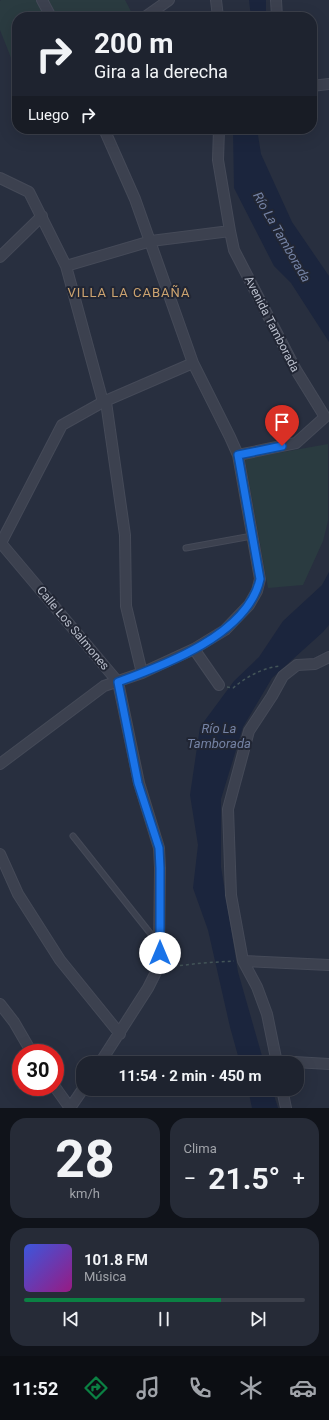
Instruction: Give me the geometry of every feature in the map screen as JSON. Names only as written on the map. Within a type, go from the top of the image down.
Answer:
[{"type":"street","points":[[42,0],[48,12]]},
{"type":"street","points":[[152,12],[169,0]]},
{"type":"street","points":[[216,0],[217,12]]},
{"type":"street","points":[[276,0],[277,12]]},
{"type":"street","points":[[317,85],[329,84]]},
{"type":"street","points":[[0,764],[104,686],[142,673],[194,649],[225,630],[249,605],[257,591],[260,579],[238,455],[193,363],[151,241],[135,199],[106,134]]},
{"type":"street","name":"Avenida Tamborada","points":[[219,134],[218,160],[234,250],[296,370],[325,417],[296,443],[238,455]]},
{"type":"street","points":[[0,178],[29,192],[66,266],[105,402],[125,534],[126,606],[142,673]]},
{"type":"street","points":[[0,257],[42,216]]},
{"type":"street","points":[[66,266],[151,241],[230,231]]},
{"type":"street","points":[[0,542],[62,426],[105,402],[193,363]]},
{"type":"street","name":"Calle Los Salmones","points":[[0,542],[118,682],[138,783],[159,848],[160,945],[158,968],[148,988],[105,1056]]},
{"type":"street","points":[[194,649],[219,685]]},
{"type":"street","points":[[276,1056],[267,1014],[257,987],[244,961],[232,895],[228,809],[249,731],[283,676],[297,665],[315,664],[329,656]]},
{"type":"street","points":[[0,854],[18,894],[60,960],[120,1034]]},
{"type":"street","points":[[244,961],[329,966]]},
{"type":"street","points":[[0,1004],[14,1022],[27,1044]]},
{"type":"street","points":[[304,1063],[329,1064]]},
{"type":"street","points":[[61,1096],[70,1108],[78,1096]]},
{"type":"street","points":[[283,1096],[286,1108]]},
{"type":"lane","points":[[186,548],[252,536]]},
{"type":"lane","points":[[73,836],[160,945]]},
{"type":"path","points":[[219,685],[233,688],[241,680],[268,667],[297,665]]},
{"type":"path","points":[[158,968],[202,963],[244,961]]},
{"type":"shaded area","points":[[37,0],[43,12],[12,12],[12,60],[0,30],[0,1]]},
{"type":"shaded area","points":[[48,0],[125,0],[131,12],[54,12]]},
{"type":"shaded area","points":[[328,444],[328,521],[323,541],[303,585],[268,588],[245,459]]},
{"type":"water","points":[[249,0],[266,0],[266,12],[250,12]]},
{"type":"water","name":"Río La Tamborada","points":[[233,134],[258,134],[261,154],[292,222],[329,276],[329,342],[291,283],[274,266],[234,188]]},
{"type":"water","name":"Río La Tamborada","points":[[329,572],[329,625],[272,678],[243,727],[221,799],[221,867],[238,972],[262,1056],[238,1056],[208,930],[193,888],[198,845],[190,795],[200,727],[234,681],[259,657],[283,621],[322,585]]},
{"type":"water","points":[[249,1096],[274,1096],[278,1108],[252,1108]]},
{"type":"district","name":"VILLA LA CABAÑA","points":[[129,292]]},
{"type":"route","points":[[160,953],[159,848],[138,783],[118,682],[142,673],[194,649],[225,630],[249,605],[257,591],[260,579],[238,455],[282,446]]}]
